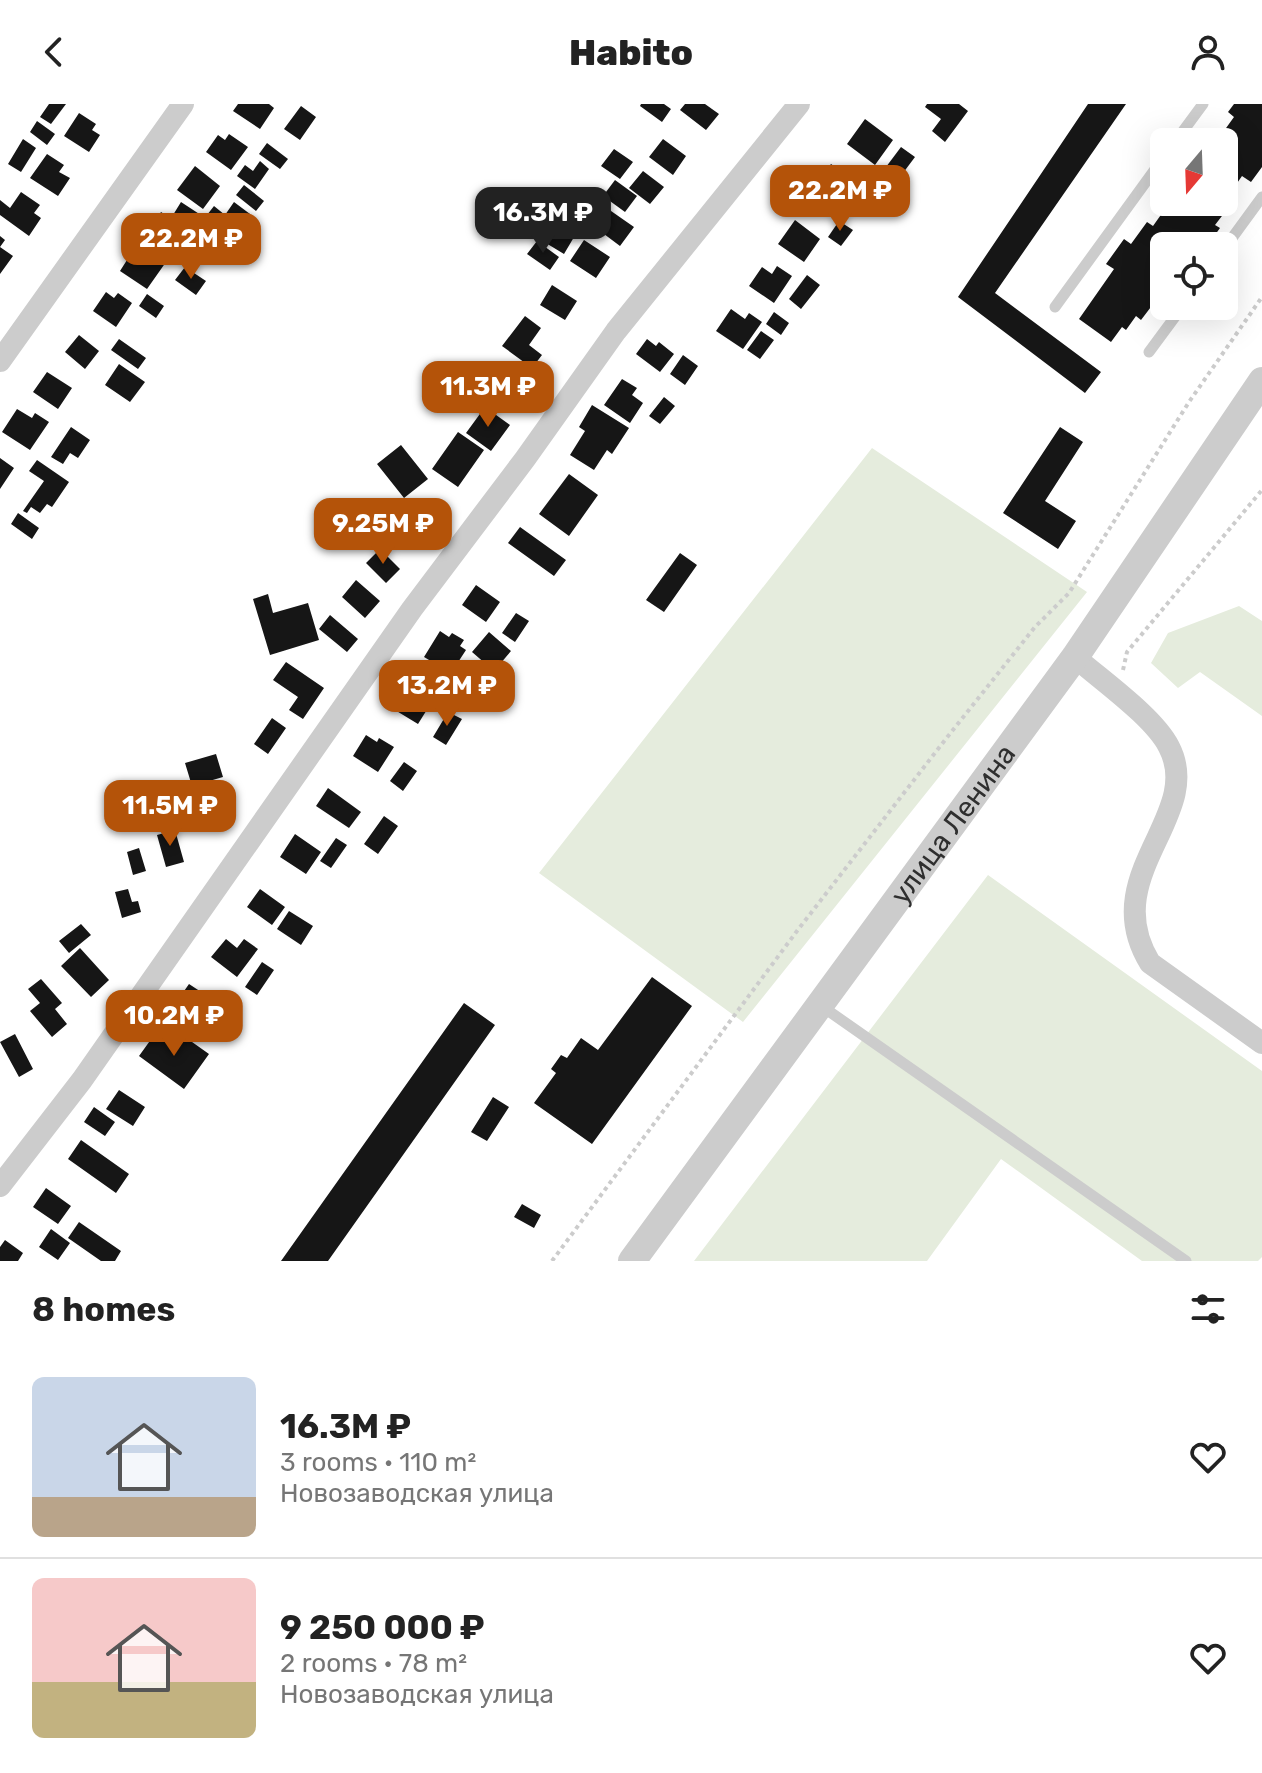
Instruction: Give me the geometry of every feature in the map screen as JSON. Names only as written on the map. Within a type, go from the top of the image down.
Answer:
[{"type":"street","points":[[0,361],[183,104]]},
{"type":"street","points":[[0,1186],[82,1080],[412,609],[616,331],[799,104]]},
{"type":"street","name":"улица Ленина","points":[[632,1261],[1075,657],[1262,381]]},
{"type":"street","points":[[1075,657],[1149,722],[1167,743],[1177,766],[1170,808],[1152,847],[1134,904],[1136,933],[1141,949],[1150,963],[1262,1043]]},
{"type":"lane","points":[[1185,128],[1203,104]]},
{"type":"lane","points":[[1055,307],[1150,176]]},
{"type":"lane","points":[[1236,232],[1262,197]]},
{"type":"lane","points":[[1149,352],[1173,320]]},
{"type":"lane","points":[[820,1005],[1186,1261]]},
{"type":"path","points":[[552,1261],[917,775],[1035,627],[1069,593],[1189,402],[1262,297]]},
{"type":"path","points":[[1117,693],[1127,652],[1262,490]]},
{"type":"green space","points":[[872,448],[1087,592],[743,1022],[539,873]]},
{"type":"green space","points":[[1239,606],[1262,621],[1262,716],[1200,672],[1178,688],[1151,663],[1168,633]]},
{"type":"green space","points":[[988,875],[1262,1071],[1262,1257],[1258,1261],[1142,1261],[1001,1159],[927,1261],[694,1261]]},
{"type":"building","points":[[49,104],[66,104],[51,124],[40,117]]},
{"type":"building","points":[[238,104],[269,104],[274,108],[260,129],[233,111]]},
{"type":"building","points":[[641,104],[664,104],[671,109],[662,122]]},
{"type":"building","points":[[685,104],[705,104],[719,114],[706,130],[680,110]]},
{"type":"building","points":[[927,104],[959,104],[968,111],[945,142],[932,131],[941,119],[925,107]]},
{"type":"building","points":[[1088,104],[1126,104],[995,293],[1101,372],[1085,393],[958,297]]},
{"type":"building","points":[[1234,104],[1262,104],[1262,167],[1251,182],[1242,176],[1238,182],[1238,128],[1226,128],[1234,117],[1228,112]]},
{"type":"building","points":[[301,106],[316,117],[300,140],[284,129]]},
{"type":"building","points":[[79,113],[96,124],[92,130],[100,135],[89,152],[64,136]]},
{"type":"building","points":[[865,119],[893,140],[875,165],[847,144]]},
{"type":"building","points":[[37,121],[55,134],[47,145],[30,132]]},
{"type":"building","points":[[229,134],[248,147],[231,170],[206,152],[218,135],[225,140]]},
{"type":"building","points":[[23,139],[36,148],[21,172],[8,164]]},
{"type":"building","points":[[663,139],[686,156],[673,175],[649,157]]},
{"type":"building","points":[[267,143],[288,159],[280,169],[259,154]]},
{"type":"building","points":[[901,147],[915,157],[897,181],[883,171]]},
{"type":"building","points":[[614,149],[633,162],[620,179],[601,166]]},
{"type":"building","points":[[47,154],[64,165],[59,172],[70,178],[58,196],[30,178]]},
{"type":"building","points":[[260,161],[269,169],[255,189],[237,176],[245,165],[253,171]]},
{"type":"building","points":[[831,164],[864,188],[844,215],[811,191]]},
{"type":"building","points":[[195,166],[220,186],[203,209],[177,190]]},
{"type":"building","points":[[643,171],[664,187],[650,204],[629,188]]},
{"type":"building","points":[[615,180],[637,196],[625,212],[603,196]]},
{"type":"building","points":[[244,185],[264,201],[256,211],[236,195]]},
{"type":"building","points":[[21,192],[40,205],[34,213],[41,218],[29,236],[0,215],[0,200],[10,208]]},
{"type":"building","points":[[551,201],[562,208],[555,219],[577,232],[564,254],[531,234]]},
{"type":"building","points":[[181,202],[213,223],[205,236],[173,215]]},
{"type":"building","points":[[234,202],[250,214],[234,235],[207,215],[214,206],[225,215]]},
{"type":"building","points":[[601,204],[634,227],[620,246],[588,222]]},
{"type":"building","points":[[161,212],[188,230],[175,250],[148,232]]},
{"type":"building","points":[[1160,216],[1222,216],[1215,225],[1220,228],[1217,232],[1150,232],[1150,308],[1141,320],[1136,316],[1126,330],[1122,327],[1111,342],[1079,319],[1114,269],[1106,264],[1124,239],[1131,244],[1147,222],[1153,226]]},
{"type":"building","points":[[795,220],[820,239],[804,262],[778,244]]},
{"type":"building","points":[[839,221],[853,230],[841,246],[828,237]]},
{"type":"building","points":[[584,240],[610,257],[596,278],[570,261]]},
{"type":"building","points":[[537,241],[559,257],[550,270],[527,254]]},
{"type":"building","points":[[0,247],[13,256],[0,274]]},
{"type":"building","points":[[134,249],[147,257],[151,251],[166,262],[147,289],[120,271]]},
{"type":"building","points":[[777,266],[792,276],[774,303],[749,286],[762,267],[772,274]]},
{"type":"building","points":[[185,267],[206,281],[196,295],[175,280]]},
{"type":"building","points":[[807,275],[820,285],[801,309],[789,299]]},
{"type":"building","points":[[552,285],[577,301],[565,320],[540,305]]},
{"type":"building","points":[[106,292],[114,298],[118,293],[132,303],[116,327],[93,311]]},
{"type":"building","points":[[147,294],[164,306],[156,318],[139,306]]},
{"type":"building","points":[[731,309],[745,319],[749,313],[762,322],[743,349],[716,331]]},
{"type":"building","points":[[774,312],[789,323],[781,335],[766,324]]},
{"type":"building","points":[[525,316],[541,328],[529,345],[542,355],[532,368],[502,346]]},
{"type":"building","points":[[761,331],[774,340],[760,359],[747,350]]},
{"type":"building","points":[[79,335],[99,351],[85,369],[65,352]]},
{"type":"building","points":[[119,339],[146,358],[138,369],[111,350]]},
{"type":"building","points":[[647,339],[656,346],[659,342],[674,354],[660,372],[636,354]]},
{"type":"building","points":[[683,355],[698,366],[685,385],[670,374]]},
{"type":"building","points":[[119,364],[145,382],[130,402],[105,385]]},
{"type":"building","points":[[47,372],[72,388],[58,409],[33,392]]},
{"type":"building","points":[[505,372],[531,388],[519,407],[493,390]]},
{"type":"building","points":[[622,379],[637,388],[632,395],[643,403],[630,423],[604,405]]},
{"type":"building","points":[[664,397],[675,406],[660,424],[649,416]]},
{"type":"building","points":[[592,405],[629,428],[612,454],[607,450],[594,470],[570,455],[585,431],[579,427]]},
{"type":"building","points":[[485,407],[510,425],[491,451],[466,433]]},
{"type":"building","points":[[17,409],[32,418],[35,413],[49,422],[30,450],[2,432]]},
{"type":"building","points":[[71,427],[90,440],[78,458],[70,453],[63,464],[51,457]]},
{"type":"building","points":[[1060,427],[1083,442],[1045,501],[1076,521],[1058,549],[1003,513]]},
{"type":"building","points":[[458,432],[484,450],[458,487],[432,469]]},
{"type":"building","points":[[401,445],[428,479],[404,498],[377,464]]},
{"type":"building","points":[[0,458],[14,468],[0,489]]},
{"type":"building","points":[[37,460],[69,482],[52,507],[47,504],[40,513],[31,507],[27,513],[23,511],[44,481],[29,471]]},
{"type":"building","points":[[569,474],[598,495],[569,536],[539,514]]},
{"type":"building","points":[[387,510],[401,526],[392,534],[387,529],[370,544],[360,533]]},
{"type":"building","points":[[18,513],[39,528],[32,539],[11,524]]},
{"type":"building","points":[[520,527],[566,560],[554,576],[508,543]]},
{"type":"building","points":[[380,549],[400,569],[386,583],[366,563]]},
{"type":"building","points":[[680,553],[697,565],[664,612],[646,600]]},
{"type":"building","points":[[356,580],[380,601],[365,618],[342,597]]},
{"type":"building","points":[[476,585],[500,602],[486,622],[462,605]]},
{"type":"building","points":[[268,594],[273,613],[308,603],[319,640],[270,655],[253,599]]},
{"type":"building","points":[[516,613],[529,621],[515,642],[502,633]]},
{"type":"building","points":[[330,615],[358,639],[347,652],[319,629]]},
{"type":"building","points":[[440,631],[449,637],[452,633],[464,640],[460,646],[466,650],[451,673],[424,657]]},
{"type":"building","points":[[489,632],[511,651],[494,671],[472,652]]},
{"type":"building","points":[[286,662],[324,688],[303,719],[289,710],[298,697],[273,680]]},
{"type":"building","points":[[405,683],[433,700],[418,724],[390,707]]},
{"type":"building","points":[[448,712],[462,719],[446,745],[433,737]]},
{"type":"building","points":[[272,718],[286,728],[268,754],[254,744]]},
{"type":"building","points":[[366,735],[394,747],[378,772],[353,756]]},
{"type":"building","points":[[216,754],[223,777],[192,786],[185,763]]},
{"type":"building","points":[[404,762],[417,771],[403,791],[390,781]]},
{"type":"building","points":[[328,788],[361,812],[349,828],[316,806]]},
{"type":"building","points":[[384,816],[398,826],[378,854],[364,844]]},
{"type":"building","points":[[175,830],[184,862],[166,867],[157,835]]},
{"type":"building","points":[[295,834],[321,852],[306,874],[280,857]]},
{"type":"building","points":[[336,838],[347,845],[331,868],[320,861]]},
{"type":"building","points":[[139,848],[146,871],[133,875],[127,852]]},
{"type":"building","points":[[128,889],[132,902],[138,901],[141,912],[122,918],[115,892]]},
{"type":"building","points":[[260,889],[285,907],[272,925],[247,907]]},
{"type":"building","points":[[289,911],[313,926],[301,945],[277,929]]},
{"type":"building","points":[[81,924],[91,935],[69,953],[59,941]]},
{"type":"building","points":[[226,939],[237,948],[244,939],[258,949],[237,977],[211,957]]},
{"type":"building","points":[[80,948],[109,980],[91,997],[61,966]]},
{"type":"building","points":[[262,962],[274,970],[257,995],[245,987]]},
{"type":"building","points":[[652,977],[692,1006],[592,1144],[534,1103],[556,1073],[551,1069],[561,1055],[567,1058],[581,1038],[598,1050]]},
{"type":"building","points":[[41,979],[62,1003],[55,1009],[67,1024],[52,1037],[30,1011],[40,1003],[28,989]]},
{"type":"building","points":[[189,984],[227,1009],[221,1018],[235,1027],[224,1042],[173,1007]]},
{"type":"building","points":[[464,1003],[495,1025],[328,1261],[281,1261]]},
{"type":"building","points":[[157,1031],[178,1046],[185,1037],[209,1054],[184,1089],[139,1056]]},
{"type":"building","points":[[15,1034],[33,1069],[19,1077],[0,1042]]},
{"type":"building","points":[[119,1090],[145,1107],[133,1126],[106,1109]]},
{"type":"building","points":[[493,1097],[509,1107],[487,1141],[471,1132]]},
{"type":"building","points":[[94,1107],[115,1122],[105,1136],[84,1122]]},
{"type":"building","points":[[81,1140],[129,1174],[116,1193],[68,1159]]},
{"type":"building","points":[[46,1188],[71,1206],[58,1224],[33,1207]]},
{"type":"building","points":[[522,1204],[541,1215],[534,1228],[514,1217]]},
{"type":"building","points":[[79,1222],[121,1251],[115,1261],[101,1261],[68,1238]]},
{"type":"building","points":[[51,1229],[70,1243],[58,1260],[39,1247]]},
{"type":"building","points":[[5,1240],[23,1253],[18,1261],[0,1261],[0,1247]]}]
